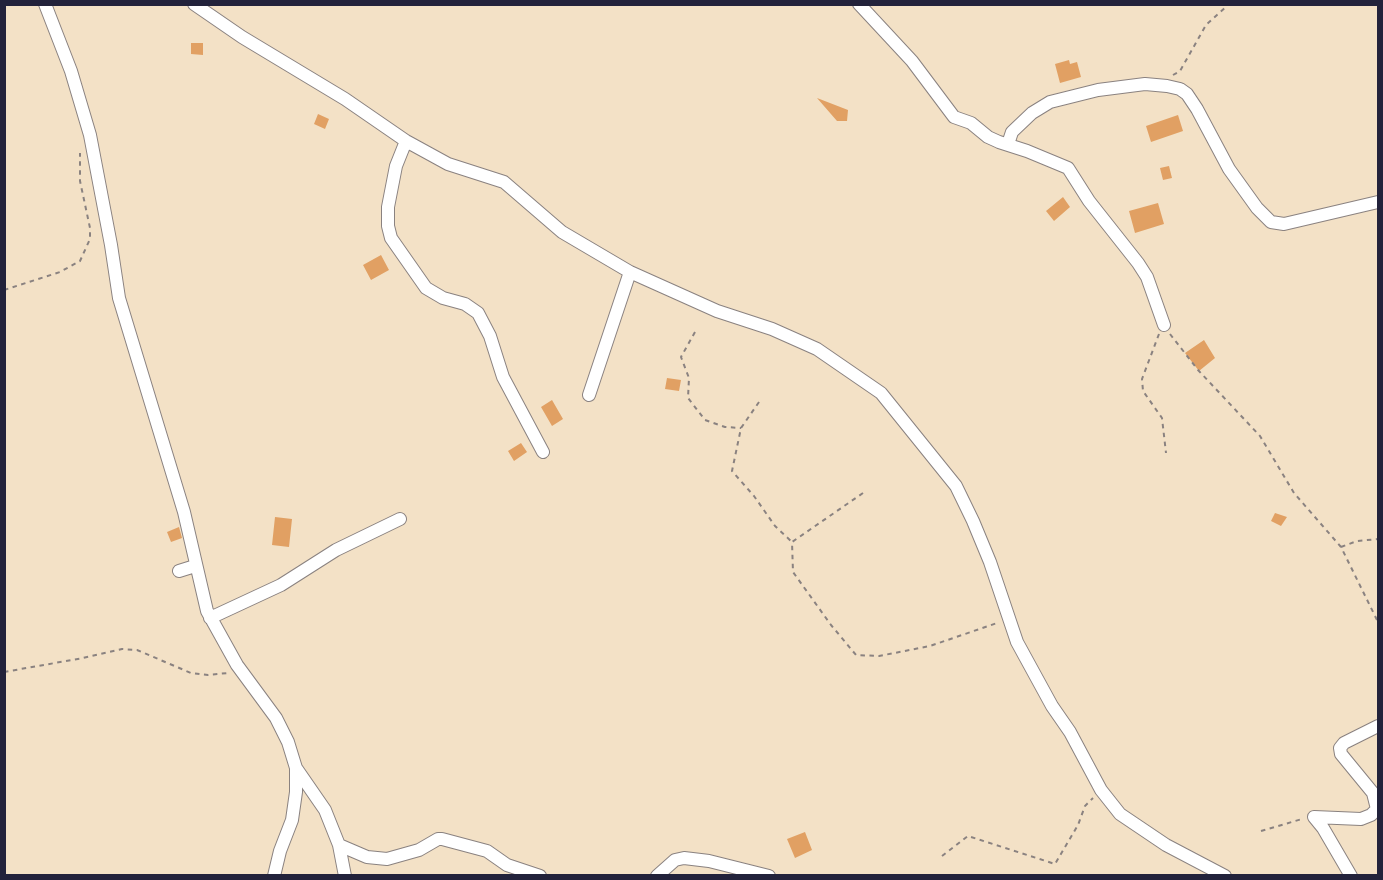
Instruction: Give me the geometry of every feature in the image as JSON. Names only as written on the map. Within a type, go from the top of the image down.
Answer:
[{"type":"street","points":[[45,4],[71,71],[90,135],[119,298],[184,512],[207,611],[237,665],[276,718],[288,742],[296,768],[296,792],[292,820],[280,851],[274,876]]},
{"type":"street","points":[[194,4],[242,37],[345,99],[406,141],[448,164],[504,182],[562,232],[630,272],[717,311],[772,329],[817,349],[881,393],[956,486],[974,521],[1017,642],[1101,790],[1120,814],[1166,845],[1225,876]]},
{"type":"street","points":[[859,4],[912,61],[954,117],[971,123],[988,137],[1068,168],[1095,211],[1147,278],[1164,325]]},
{"type":"street","points":[[1008,144],[1012,132],[1032,113],[1050,102],[1098,90],[1145,84],[1167,86],[1180,89],[1186,94],[1197,109],[1229,169],[1257,208],[1271,222],[1284,224],[1378,202]]},
{"type":"street","points":[[406,141],[396,166],[388,207],[388,226],[391,238],[426,288],[443,298],[465,304],[478,313],[490,336],[503,377],[543,452]]},
{"type":"street","points":[[589,395],[630,272]]},
{"type":"street","points":[[210,618],[281,585],[336,550],[400,519]]},
{"type":"street","points":[[179,571],[195,566]]},
{"type":"street","points":[[1314,817],[1361,819],[1371,815],[1377,809],[1373,793],[1341,754],[1340,748],[1344,743],[1378,726]]},
{"type":"street","points":[[296,768],[325,810],[339,845],[345,876]]},
{"type":"street","points":[[1314,817],[1323,828],[1350,876]]},
{"type":"street","points":[[339,845],[367,857],[387,859],[403,856],[442,839],[487,851],[507,865],[540,876]]},
{"type":"street","points":[[657,876],[675,860],[684,858],[709,861],[769,876]]},
{"type":"path","points":[[1166,79],[1180,71],[1200,32],[1229,4]]},
{"type":"path","points":[[4,290],[60,272],[81,261],[90,239],[90,228],[80,182],[80,146],[83,139],[90,135]]},
{"type":"path","points":[[1166,453],[1162,418],[1143,391],[1142,379],[1159,332],[1164,325],[1198,370],[1260,436],[1294,493],[1341,547],[1378,622]]},
{"type":"path","points":[[695,332],[681,357],[689,378],[688,398],[705,420],[725,427],[741,428]]},
{"type":"path","points":[[759,402],[741,428],[732,471],[754,496],[775,526],[792,542],[793,572],[856,655],[879,656],[930,646],[1008,619]]},
{"type":"path","points":[[792,542],[863,493]]},
{"type":"path","points":[[1341,547],[1378,539]]},
{"type":"path","points":[[4,672],[122,649],[137,650],[190,673],[227,674],[237,665]]},
{"type":"path","points":[[942,856],[968,836],[1055,864],[1078,825],[1085,806],[1101,790]]},
{"type":"path","points":[[1261,831],[1314,817]]},
{"type":"building","points":[[191,43],[203,43],[203,55],[191,54]]},
{"type":"building","points":[[1069,60],[1070,64],[1077,62],[1081,77],[1060,83],[1055,64]]},
{"type":"building","points":[[817,98],[848,110],[847,121],[837,121]]},
{"type":"building","points":[[318,114],[329,119],[325,129],[314,124]]},
{"type":"building","points":[[1178,115],[1183,131],[1151,142],[1146,126]]},
{"type":"building","points":[[1169,166],[1172,178],[1163,180],[1160,168]]},
{"type":"building","points":[[1063,197],[1070,207],[1054,221],[1046,211]]},
{"type":"building","points":[[1158,203],[1164,224],[1135,233],[1129,211]]},
{"type":"building","points":[[381,255],[389,270],[371,280],[363,265]]},
{"type":"building","points":[[1204,340],[1215,358],[1199,371],[1185,353]]},
{"type":"building","points":[[667,378],[681,380],[679,391],[665,389]]},
{"type":"building","points":[[552,400],[563,419],[552,426],[541,407]]},
{"type":"building","points":[[521,443],[527,452],[514,461],[508,451]]},
{"type":"building","points":[[1275,513],[1287,517],[1281,526],[1271,521]]},
{"type":"building","points":[[275,517],[292,519],[289,547],[272,545]]},
{"type":"building","points":[[179,527],[182,538],[171,542],[167,532]]},
{"type":"building","points":[[805,832],[812,850],[795,858],[787,839]]}]
